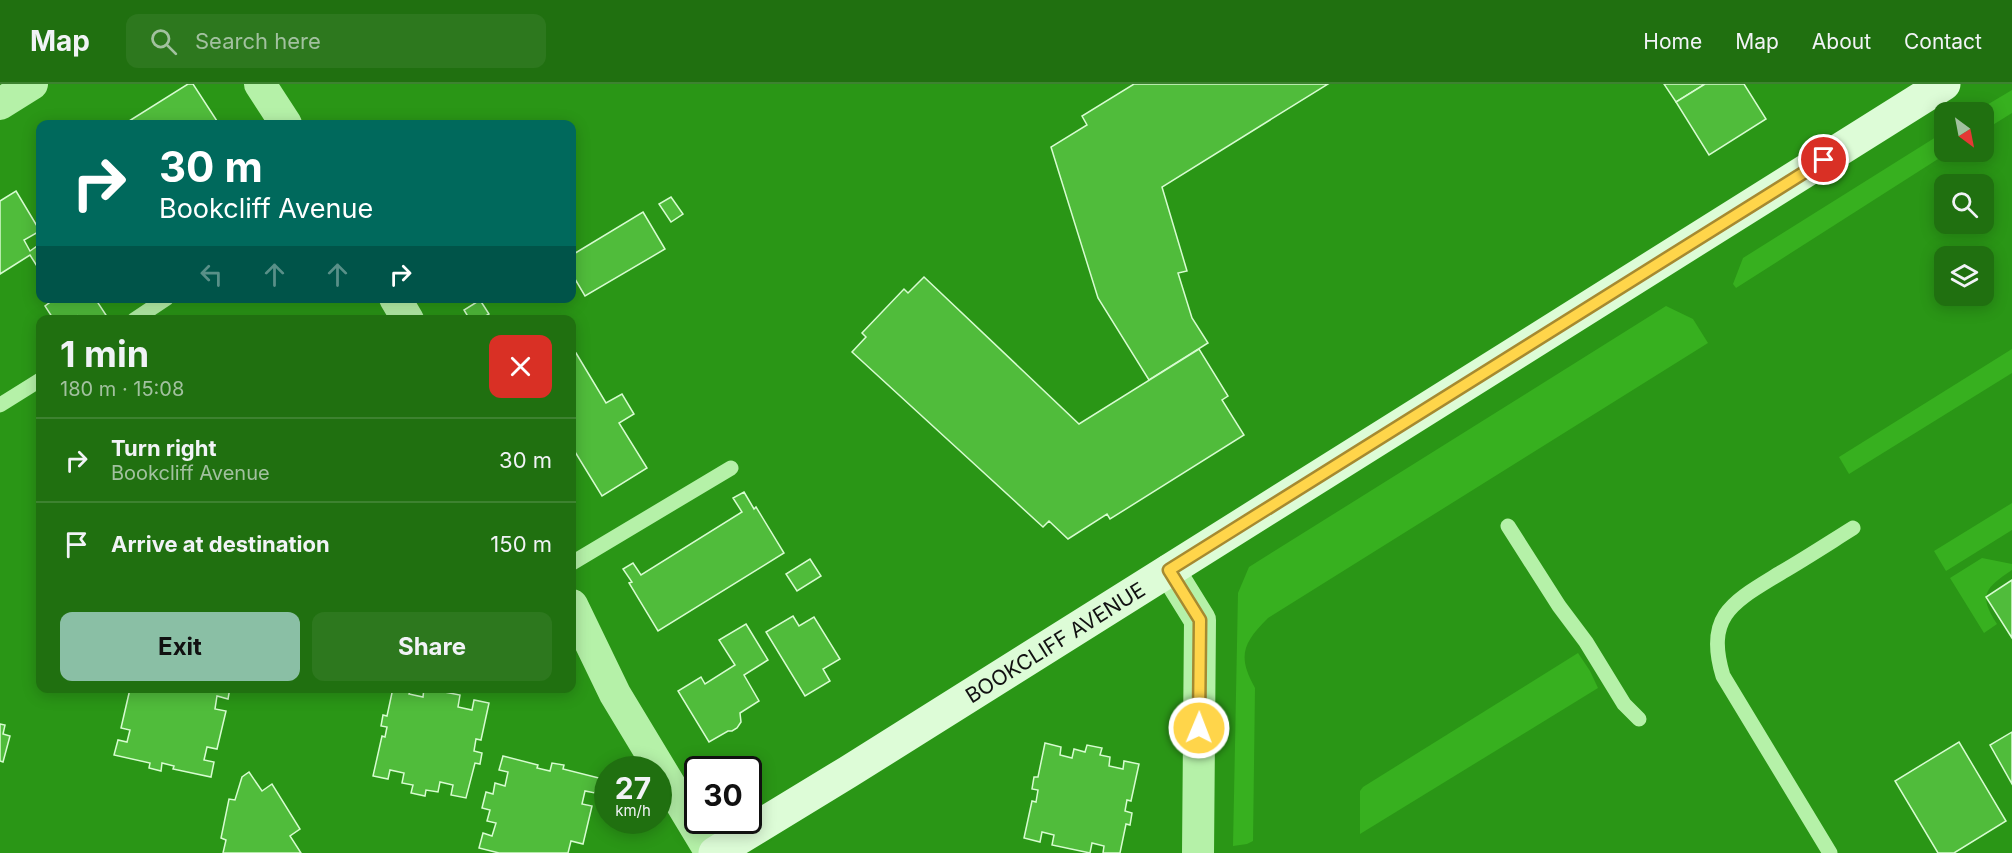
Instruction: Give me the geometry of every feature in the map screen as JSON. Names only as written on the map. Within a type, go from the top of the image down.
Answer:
[{"type":"street","points":[[0,104],[32,84]]},
{"type":"street","points":[[260,84],[283,120]]},
{"type":"street","name":"BOOKCLIFF AVENUE","points":[[713,853],[1944,84]]},
{"type":"street","points":[[1169,570],[1200,620],[1198,853]]},
{"type":"street","points":[[576,613],[615,694],[713,853]]},
{"type":"lane","points":[[142,315],[160,303]]},
{"type":"lane","points":[[0,405],[36,382]]},
{"type":"lane","points":[[576,561],[731,468]]},
{"type":"lane","points":[[1508,526],[1559,606],[1586,642],[1624,704],[1639,719]]},
{"type":"lane","points":[[1830,853],[1723,676],[1716,646],[1723,619],[1738,600],[1853,528]]},
{"type":"green space","points":[[2012,90],[2012,113],[1994,124],[1994,102],[1992,102]]},
{"type":"green space","points":[[1934,138],[1934,162],[1736,288],[1733,284],[1743,258]]},
{"type":"green space","points":[[1666,306],[1693,319],[1708,343],[1268,618],[1253,635],[1245,650],[1245,658],[1249,677],[1255,688],[1253,841],[1233,846],[1238,593],[1249,567]]},
{"type":"green space","points":[[2012,349],[2012,373],[1849,474],[1839,457]]},
{"type":"green space","points":[[2012,503],[2012,530],[1946,571],[1934,551]]},
{"type":"green space","points":[[1982,558],[2012,564],[2012,570],[1990,587],[1987,593],[1988,606],[1997,624],[1984,633],[1950,578]]},
{"type":"green space","points":[[1578,653],[1598,688],[1360,834],[1360,791],[1363,787]]},
{"type":"building","points":[[188,84],[193,84],[216,120],[131,120]]},
{"type":"building","points":[[1134,84],[1328,84],[1162,187],[1187,271],[1178,273],[1192,318],[1208,343],[1149,380],[1098,298],[1051,147],[1087,125],[1082,116]]},
{"type":"building","points":[[1664,84],[1705,84],[1676,102]]},
{"type":"building","points":[[1705,84],[1744,84],[1766,119],[1709,155],[1676,102]]},
{"type":"building","points":[[16,191],[36,224],[36,233],[24,240],[30,251],[36,247],[36,265],[30,255],[0,274],[0,201]]},
{"type":"building","points":[[671,197],[683,214],[671,222],[659,204]]},
{"type":"building","points":[[643,212],[665,249],[585,296],[576,281],[576,253]]},
{"type":"building","points":[[924,277],[1079,424],[1199,349],[1228,396],[1222,400],[1244,435],[1110,519],[1107,514],[1068,539],[1049,521],[1043,527],[852,352],[866,337],[862,333],[904,289],[908,293]]},
{"type":"building","points":[[49,303],[98,303],[106,315],[51,315],[45,306]]},
{"type":"building","points":[[475,303],[482,303],[489,314],[467,315],[464,310]]},
{"type":"building","points":[[576,353],[606,403],[622,394],[634,414],[619,423],[647,468],[602,496],[576,454]]},
{"type":"building","points":[[744,492],[754,509],[756,507],[784,553],[658,631],[623,569],[633,563],[641,575],[742,512],[733,498]]},
{"type":"building","points":[[810,559],[821,576],[797,591],[786,574]]},
{"type":"building","points":[[2012,580],[2012,638],[1986,597]]},
{"type":"building","points":[[793,616],[799,626],[814,617],[840,659],[823,669],[830,681],[805,696],[766,632]]},
{"type":"building","points":[[746,624],[768,660],[744,675],[759,701],[740,713],[741,722],[737,728],[709,742],[678,691],[701,677],[705,684],[735,665],[719,640]]},
{"type":"building","points":[[129,693],[229,693],[228,699],[217,696],[215,709],[226,711],[217,749],[207,747],[204,760],[214,762],[211,777],[173,769],[174,766],[162,763],[161,771],[149,768],[150,763],[114,755],[118,740],[127,742],[130,730],[121,728]]},
{"type":"building","points":[[392,693],[409,693],[423,697],[423,693],[460,695],[458,707],[472,710],[474,700],[489,703],[481,740],[476,739],[474,751],[482,753],[480,764],[475,763],[466,798],[451,795],[453,785],[440,782],[438,792],[426,790],[425,796],[411,793],[413,785],[402,783],[404,773],[390,770],[388,779],[373,776],[382,736],[385,737],[387,727],[381,726],[383,715],[387,716]]},
{"type":"building","points":[[0,724],[5,725],[3,734],[10,736],[3,762],[0,761]]},
{"type":"building","points":[[2012,732],[2012,784],[1990,745]]},
{"type":"building","points":[[1959,742],[2006,821],[1954,853],[1938,853],[1895,781]]},
{"type":"building","points":[[1045,743],[1061,747],[1060,755],[1072,758],[1074,749],[1085,752],[1087,745],[1102,748],[1100,755],[1110,757],[1109,766],[1123,769],[1124,761],[1139,764],[1131,801],[1127,800],[1125,811],[1132,813],[1130,825],[1126,824],[1120,853],[1103,853],[1104,846],[1092,843],[1090,853],[1052,845],[1054,835],[1042,832],[1040,842],[1024,838],[1032,801],[1036,802],[1038,790],[1032,789],[1034,777],[1038,777]]},
{"type":"building","points":[[503,756],[538,765],[537,768],[550,771],[552,763],[564,765],[563,769],[594,777],[594,793],[585,791],[582,804],[592,806],[583,844],[571,841],[568,853],[499,853],[479,848],[483,833],[492,836],[496,823],[487,821],[490,810],[482,808],[486,792],[493,794],[495,783],[505,786],[508,772],[499,770]]},
{"type":"building","points":[[249,772],[262,791],[272,784],[300,829],[290,836],[301,853],[223,853],[226,840],[221,838],[229,799],[235,800],[242,777]]},
{"type":"route","points":[[1199,728],[1200,620],[1169,570],[1824,160]]}]
